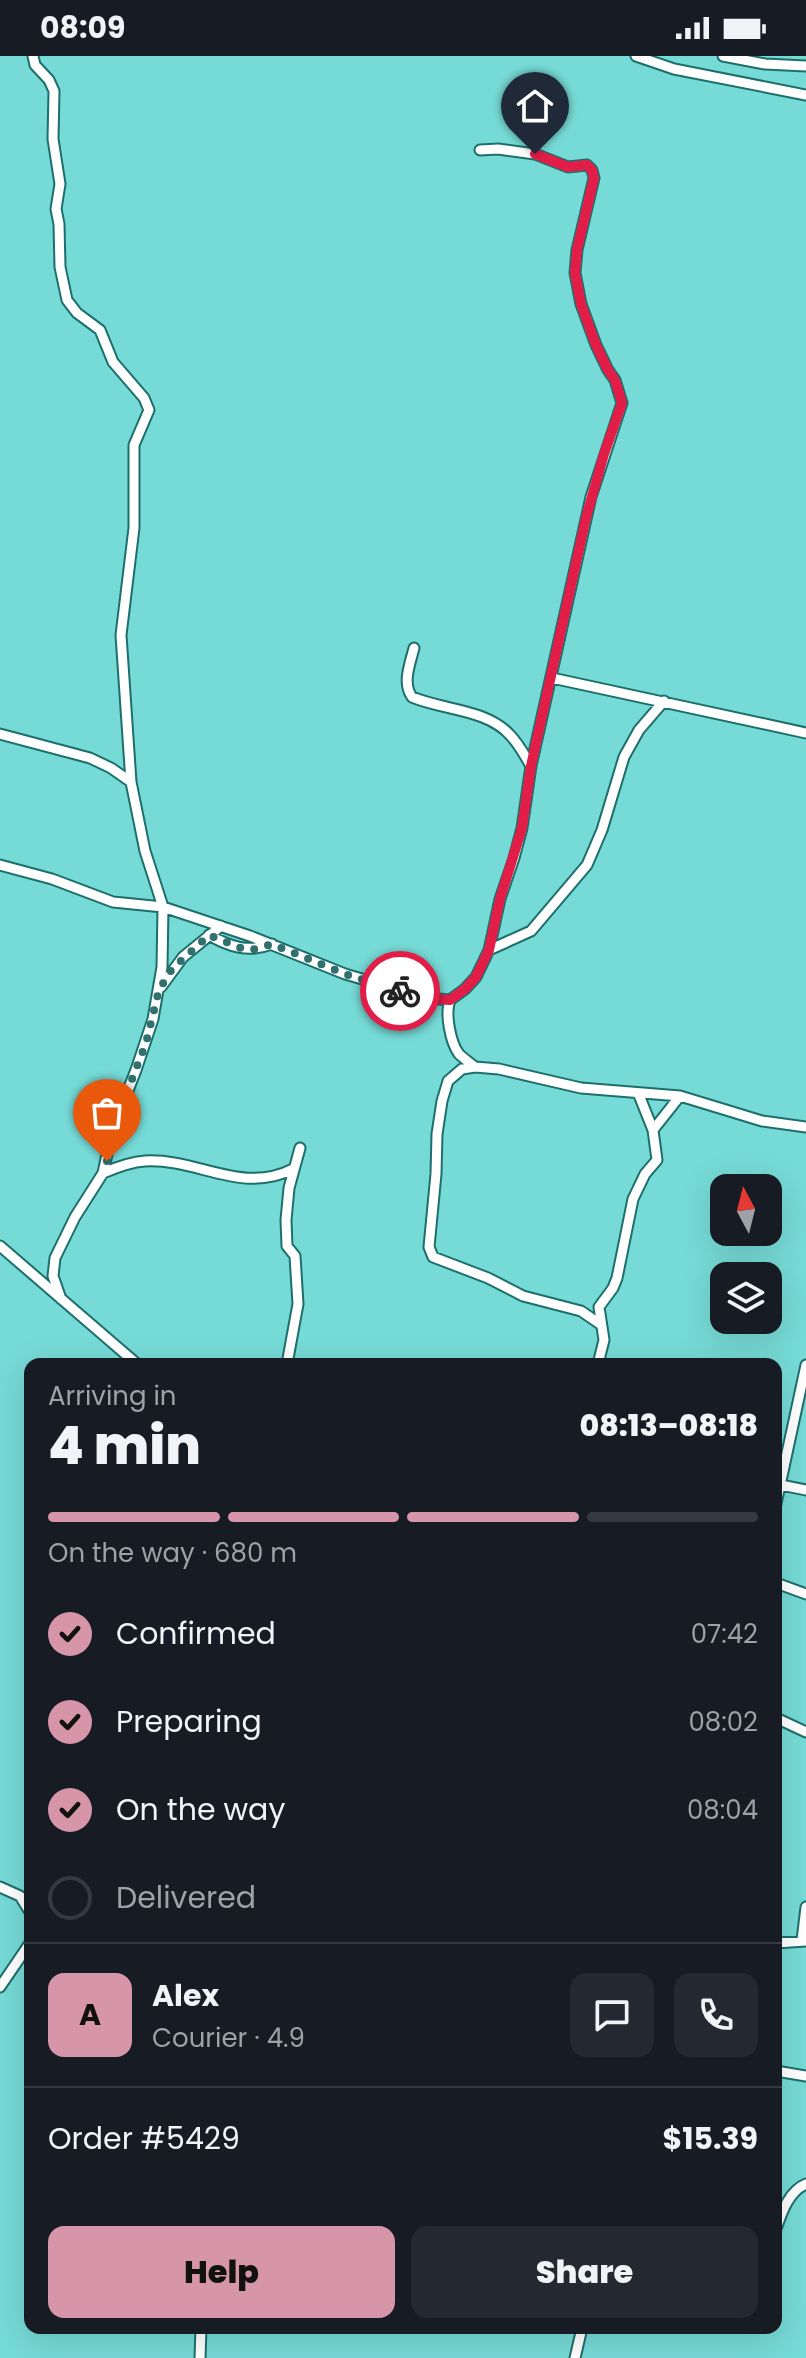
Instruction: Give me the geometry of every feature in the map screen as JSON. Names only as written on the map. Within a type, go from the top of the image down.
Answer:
[{"type":"street","points":[[33,56],[35,65],[49,80],[54,91],[53,139],[60,184],[56,209],[60,267],[67,300],[73,309],[100,330],[113,362],[144,398],[149,410],[134,445],[134,528],[121,622],[131,782],[151,877],[163,907],[159,990],[146,1043],[112,1131],[103,1173],[58,1249],[53,1276],[61,1299]]},
{"type":"street","points":[[636,56],[674,69],[806,95]]},
{"type":"street","points":[[723,56],[765,64],[806,66]]},
{"type":"street","points":[[475,1067],[458,1053],[447,1008],[450,1000],[476,977],[489,950],[500,899],[522,828],[531,766],[591,497],[622,403],[581,304],[575,273],[577,250],[594,178],[592,170],[587,165],[568,167],[535,154],[480,150]]},
{"type":"street","points":[[414,648],[407,680],[407,691],[412,697],[472,714],[502,727],[512,736],[531,766]]},
{"type":"street","points":[[552,678],[806,733]]},
{"type":"street","points":[[489,950],[531,931],[587,865],[599,840],[630,743],[664,701]]},
{"type":"street","points":[[0,734],[90,758],[131,782]]},
{"type":"street","points":[[0,865],[52,879],[113,902],[163,907],[272,944],[345,974],[427,998],[450,1000]]},
{"type":"street","points":[[159,990],[178,963],[221,926]]},
{"type":"street","points":[[209,935],[243,949],[252,950],[272,944]]},
{"type":"street","points":[[600,1324],[570,1307],[523,1296],[471,1270],[439,1261],[430,1252],[437,1134],[445,1087],[453,1074],[475,1067],[499,1069],[581,1088],[680,1096],[752,1119],[806,1127]]},
{"type":"street","points":[[600,1358],[604,1340],[599,1307],[617,1278],[633,1199],[645,1174],[657,1160],[653,1130],[639,1095]]},
{"type":"street","points":[[653,1130],[680,1096]]},
{"type":"street","points":[[288,1358],[298,1304],[295,1256],[287,1246],[286,1235],[289,1188],[300,1148]]},
{"type":"street","points":[[103,1173],[143,1161],[162,1161],[255,1180],[293,1169]]},
{"type":"street","points":[[0,1246],[130,1358]]},
{"type":"street","points":[[782,1480],[806,1365]]},
{"type":"street","points":[[782,1485],[806,1490]]},
{"type":"street","points":[[782,1585],[806,1594]]},
{"type":"street","points":[[782,1721],[806,1732]]},
{"type":"street","points":[[0,1887],[20,1896],[24,1902]]},
{"type":"street","points":[[782,1942],[804,1940],[806,1907]]},
{"type":"street","points":[[0,1987],[24,1952]]},
{"type":"street","points":[[782,2072],[806,2076]]},
{"type":"street","points":[[782,2216],[792,2194],[806,2184]]},
{"type":"street","points":[[200,2358],[201,2334]]},
{"type":"street","points":[[575,2358],[581,2334]]},
{"type":"way so far","points":[[107,1161],[112,1131],[146,1043],[159,990],[172,969],[209,935],[243,949],[252,950],[272,944],[345,974],[400,991]]},
{"type":"route","points":[[400,991],[450,1000],[476,977],[489,950],[500,899],[522,828],[531,766],[591,497],[622,403],[620,391],[601,358],[581,304],[575,273],[577,250],[594,178],[592,170],[587,165],[564,167],[535,154]]}]
